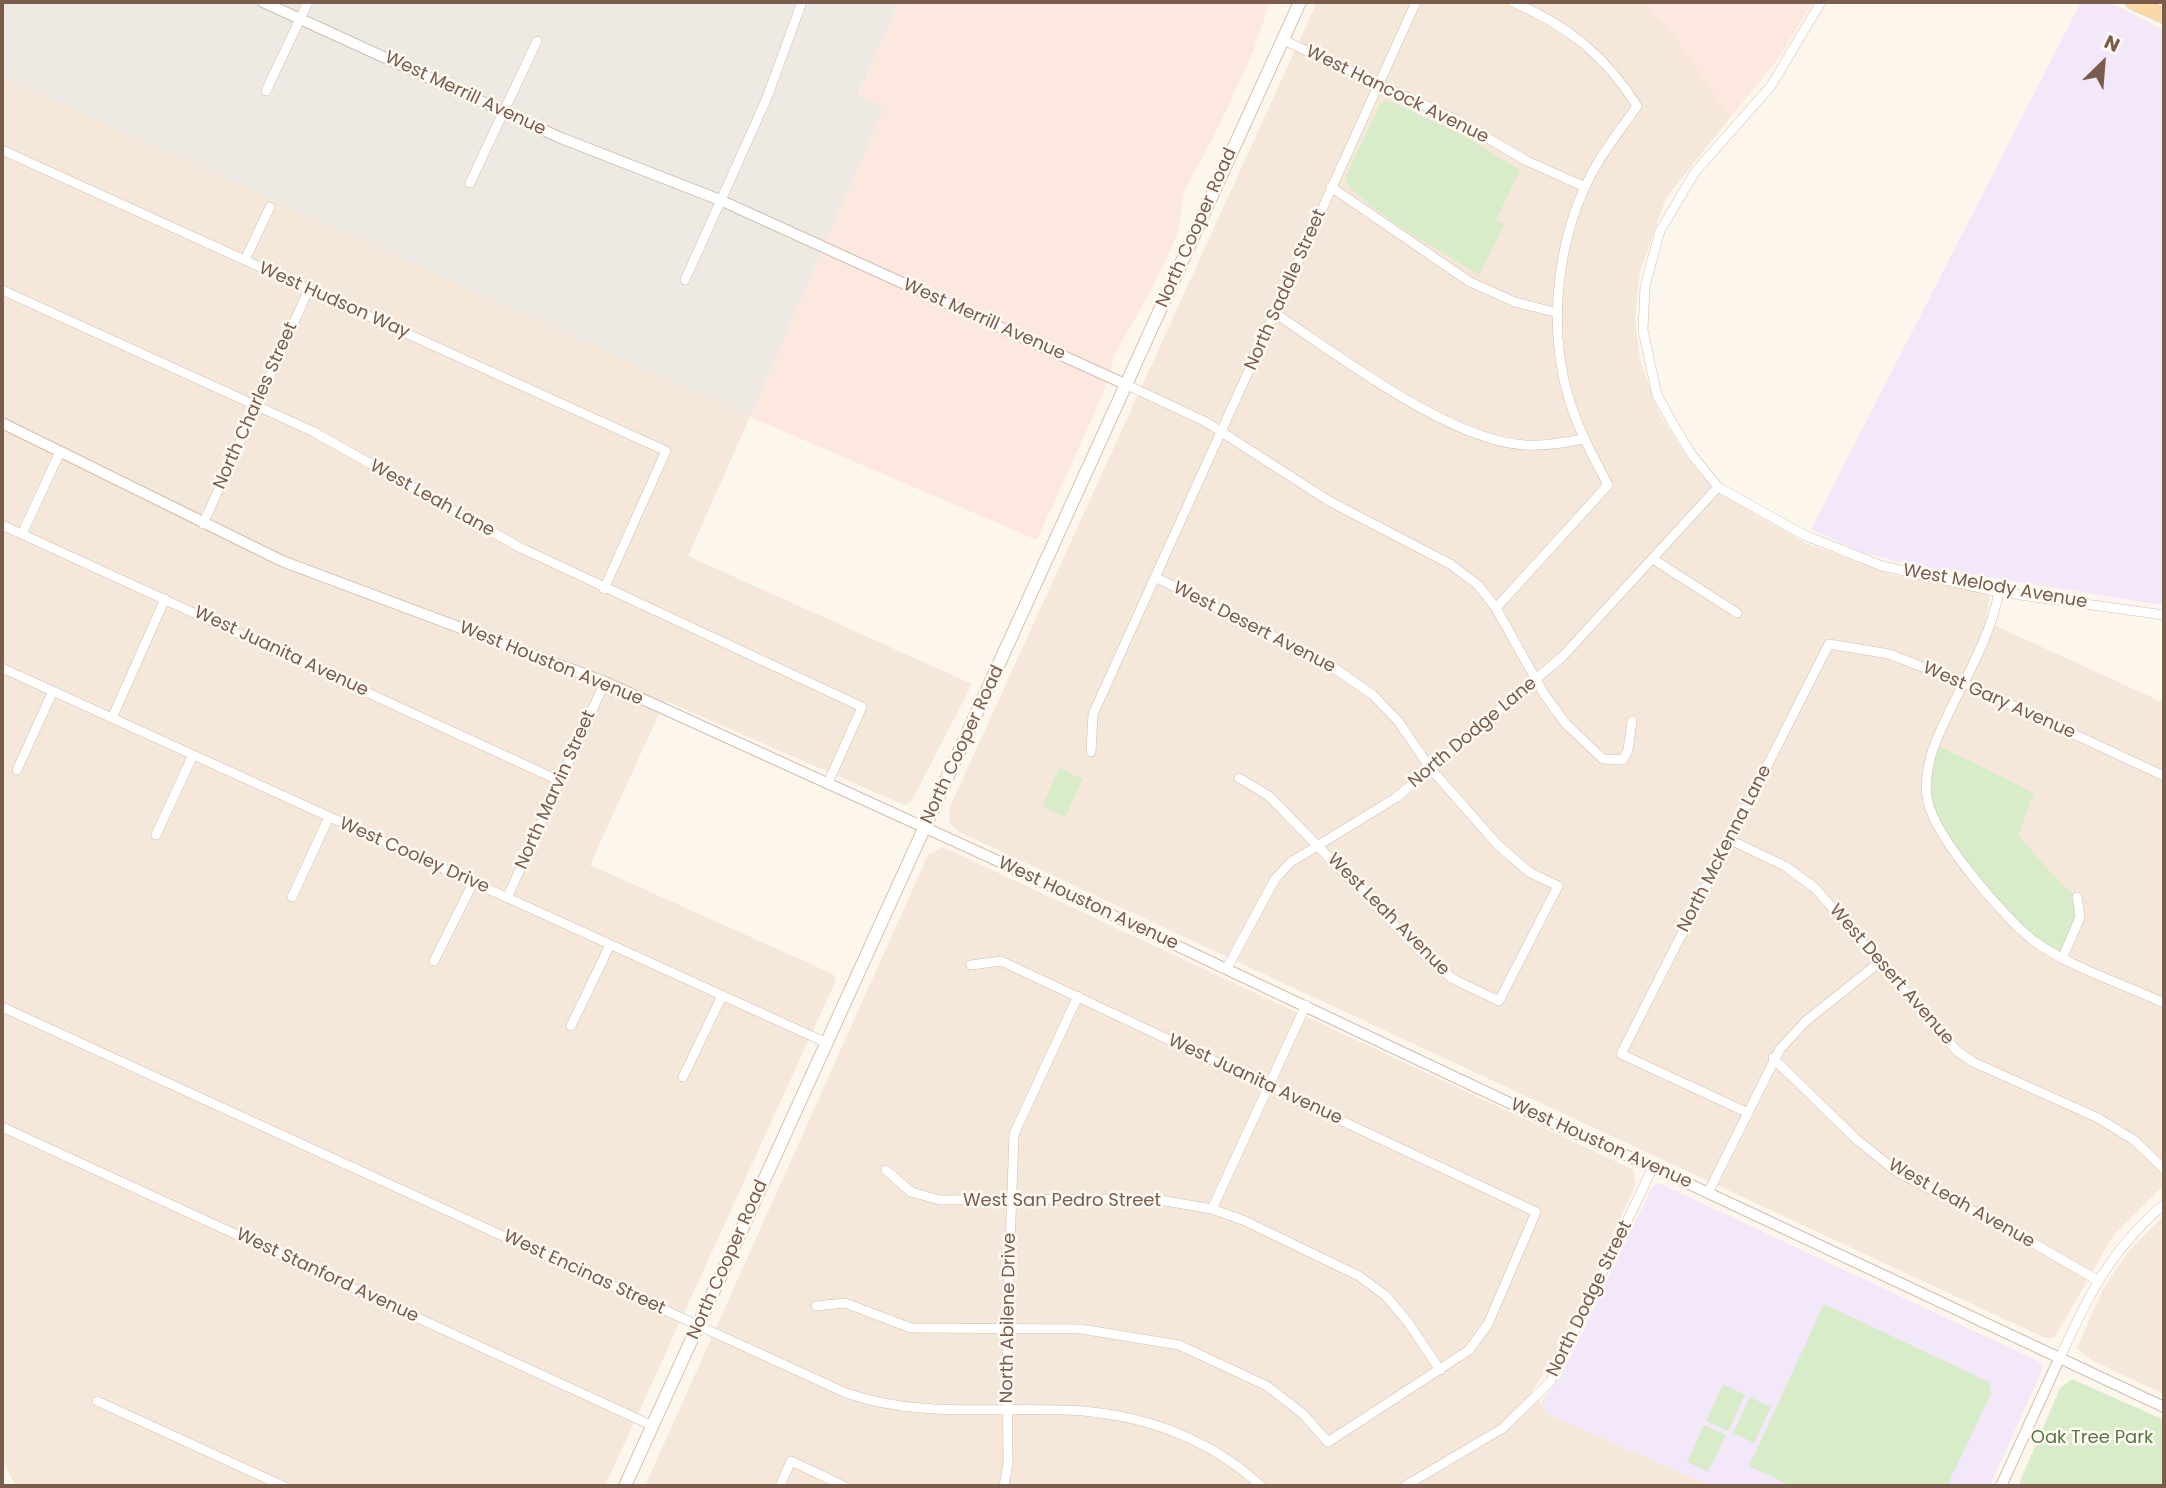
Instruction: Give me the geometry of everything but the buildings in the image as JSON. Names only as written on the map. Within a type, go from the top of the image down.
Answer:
[{"type":"main road","name":"North Cooper Road","points":[[625,1486],[1300,2]]},
{"type":"main road","points":[[2133,2],[2164,16]]},
{"type":"street","name":"West Merrill Avenue","points":[[263,2],[606,157],[720,200],[1223,432],[1329,501],[1450,564],[1478,585],[1496,608],[1536,680],[1566,724],[1603,759],[1623,760],[1628,750],[1632,721]]},
{"type":"street","points":[[266,91],[308,2]]},
{"type":"street","points":[[685,280],[766,100],[802,2]]},
{"type":"street","name":"North Saddle Street","points":[[1091,752],[1094,714],[1416,2]]},
{"type":"street","points":[[1496,608],[1608,485],[1583,439],[1566,390],[1558,313],[1566,246],[1585,187],[1597,164],[1637,106],[1606,62],[1587,46],[1550,18],[1513,2]]},
{"type":"street","points":[[1718,487],[1692,455],[1657,395],[1643,330],[1645,286],[1660,231],[1688,181],[1771,86],[1821,2]]},
{"type":"street","name":"West Hancock Avenue","points":[[1283,40],[1455,119],[1527,161],[1585,187]]},
{"type":"street","points":[[470,183],[537,41]]},
{"type":"street","name":"West Hudson Way","points":[[2,150],[666,451],[604,589]]},
{"type":"street","points":[[1331,187],[1470,282],[1515,302],[1558,313]]},
{"type":"street","points":[[245,260],[270,207]]},
{"type":"street","name":"North Charles Street","points":[[203,524],[309,289]]},
{"type":"street","name":"West Leah Lane","points":[[2,290],[312,431],[519,547],[604,589],[863,707],[828,783]]},
{"type":"street","points":[[1276,314],[1403,398],[1483,436],[1522,445],[1583,439]]},
{"type":"street","name":"West Houston Avenue","points":[[2,423],[203,524],[305,570],[605,682],[828,783],[1306,1005],[1554,1124],[1653,1167],[2164,1406]]},
{"type":"street","points":[[22,534],[60,452]]},
{"type":"street","name":"North Dodge Lane","points":[[1227,968],[1275,879],[1291,862],[1316,844],[1397,797],[1536,680],[1563,656],[1718,487]]},
{"type":"street","name":"West Melody Avenue","points":[[1718,487],[1804,535],[1882,566],[1999,592],[2164,615]]},
{"type":"street","name":"West Juanita Avenue","points":[[2,525],[560,781]]},
{"type":"street","points":[[1653,558],[1737,613]]},
{"type":"street","name":"West Desert Avenue","points":[[1155,577],[1330,665],[1373,695],[1398,720],[1431,769],[1497,844],[1529,872],[1559,886],[1499,1001]]},
{"type":"street","points":[[1999,592],[1993,625],[1933,750],[1927,777],[1928,802],[1939,827],[1965,867],[2034,940],[2063,957],[2164,1003]]},
{"type":"street","points":[[112,718],[165,599]]},
{"type":"street","name":"West Gary Avenue","points":[[1829,644],[1889,654],[1964,683],[2164,776]]},
{"type":"street","name":"North McKenna Lane","points":[[1746,1112],[1621,1054],[1829,644]]},
{"type":"street","name":"West Cooley Drive","points":[[2,668],[827,1043]]},
{"type":"street","name":"North Marvin Street","points":[[507,898],[605,682]]},
{"type":"street","points":[[17,770],[53,691]]},
{"type":"street","points":[[156,835],[193,755]]},
{"type":"street","name":"West Leah Avenue","points":[[1239,778],[1269,796],[1420,951],[1452,979],[1499,1001]]},
{"type":"street","points":[[292,897],[330,817]]},
{"type":"street","name":"West Desert Avenue","points":[[1730,840],[1785,866],[1815,888],[1957,1051],[1973,1062],[2108,1124],[2133,1140],[2164,1169]]},
{"type":"street","points":[[434,961],[473,883]]},
{"type":"street","points":[[2063,957],[2080,917],[2077,897]]},
{"type":"street","points":[[571,1026],[610,944]]},
{"type":"street","name":"West Juanita Avenue","points":[[971,965],[1001,961],[1536,1212],[1488,1325],[1469,1350],[1440,1370]]},
{"type":"street","points":[[1708,1193],[1773,1058],[1806,1021],[1881,961]]},
{"type":"street","points":[[683,1077],[722,996]]},
{"type":"street","name":"North Abilene Drive","points":[[1004,1486],[1008,1464],[1007,1329],[1014,1134],[1077,996]]},
{"type":"street","points":[[1212,1209],[1306,1005]]},
{"type":"street","name":"West Encinas Street","points":[[2,1007],[869,1401],[908,1408],[1082,1411],[1130,1418],[1173,1430],[1219,1454],[1261,1486]]},
{"type":"street","name":"West Leah Avenue","points":[[1773,1058],[1856,1139],[1898,1172],[2016,1233],[2097,1280]]},
{"type":"street","name":"West Stanford Avenue","points":[[2,1127],[653,1426]]},
{"type":"street","name":"North Dodge Street","points":[[1405,1486],[1503,1428],[1550,1382],[1653,1167]]},
{"type":"street","name":"West San Pedro Street","points":[[886,1170],[911,1192],[940,1200],[1154,1199],[1212,1209],[1245,1221],[1359,1276],[1386,1296],[1407,1321],[1440,1370]]},
{"type":"street","points":[[2001,1486],[2097,1280],[2128,1240],[2164,1204]]},
{"type":"street","points":[[816,1306],[845,1303],[911,1328],[1081,1329],[1179,1345],[1268,1386],[1303,1414],[1328,1442],[1440,1370]]},
{"type":"street","points":[[97,1401],[283,1486]]},
{"type":"street","points":[[780,1486],[791,1461],[844,1486]]},
{"type":"shaded area","points":[[2,2],[899,2],[858,96],[884,108],[750,417],[2,77]]},
{"type":"shaded area","points":[[899,2],[1270,2],[1253,52],[1220,124],[1184,192],[1178,232],[1156,281],[1115,354],[1103,394],[1037,540],[750,417],[884,108],[858,97]]},
{"type":"shaded area","points":[[1317,2],[1641,2],[1672,32],[1730,118],[1666,198],[1640,272],[1635,319],[1640,360],[1660,415],[1686,456],[1699,473],[1729,499],[1806,543],[1893,575],[1985,592],[1990,598],[1985,621],[2164,703],[2164,1185],[2113,1236],[2054,1338],[2045,1338],[959,832],[950,823],[949,809]]},
{"type":"shaded area","points":[[1641,2],[1813,2],[1779,58],[1730,118],[1672,32]]},
{"type":"shaded area","points":[[2081,2],[2109,2],[2164,30],[2164,603],[2160,605],[1902,563],[1861,552],[1811,529]]},
{"type":"shaded area","points":[[2,77],[750,417],[688,556],[972,684],[917,791],[910,803],[904,805],[666,701],[658,716],[590,865],[833,974],[836,980],[605,1486],[16,1486],[2,1460]]},
{"type":"shaded area","points":[[943,847],[1634,1170],[1635,1186],[1558,1352],[1532,1391],[1548,1414],[1711,1486],[645,1486],[928,855]]},
{"type":"shaded area","points":[[1659,1183],[2042,1363],[2042,1370],[1990,1486],[1711,1486],[1548,1414],[1541,1403],[1562,1374],[1652,1187]]},
{"type":"shaded area","points":[[2164,1215],[2164,1394],[2091,1360],[2077,1348],[2103,1289],[2128,1252]]},
{"type":"green space","points":[[1387,100],[1463,135],[1520,170],[1496,220],[1504,225],[1479,275],[1383,215],[1351,188],[1345,178],[1380,104]]},
{"type":"green space","points":[[1935,744],[2034,793],[2018,835],[2060,883],[2077,897],[2080,917],[2063,957],[2034,940],[1965,867],[1928,802]]},
{"type":"green space","points":[[1059,768],[1083,779],[1065,817],[1042,806]]},
{"type":"green space","points":[[1824,1304],[1989,1382],[1991,1394],[1947,1486],[1792,1486],[1749,1466]]},
{"type":"green space","name":"Oak Tree Park","points":[[2072,1379],[2164,1420],[2164,1486],[2018,1486],[2060,1388]]},
{"type":"green space","points":[[1723,1384],[1745,1395],[1728,1431],[1706,1421]]},
{"type":"green space","points":[[1750,1397],[1771,1407],[1754,1443],[1733,1433]]},
{"type":"green space","points":[[1704,1425],[1726,1435],[1708,1472],[1687,1462]]}]
